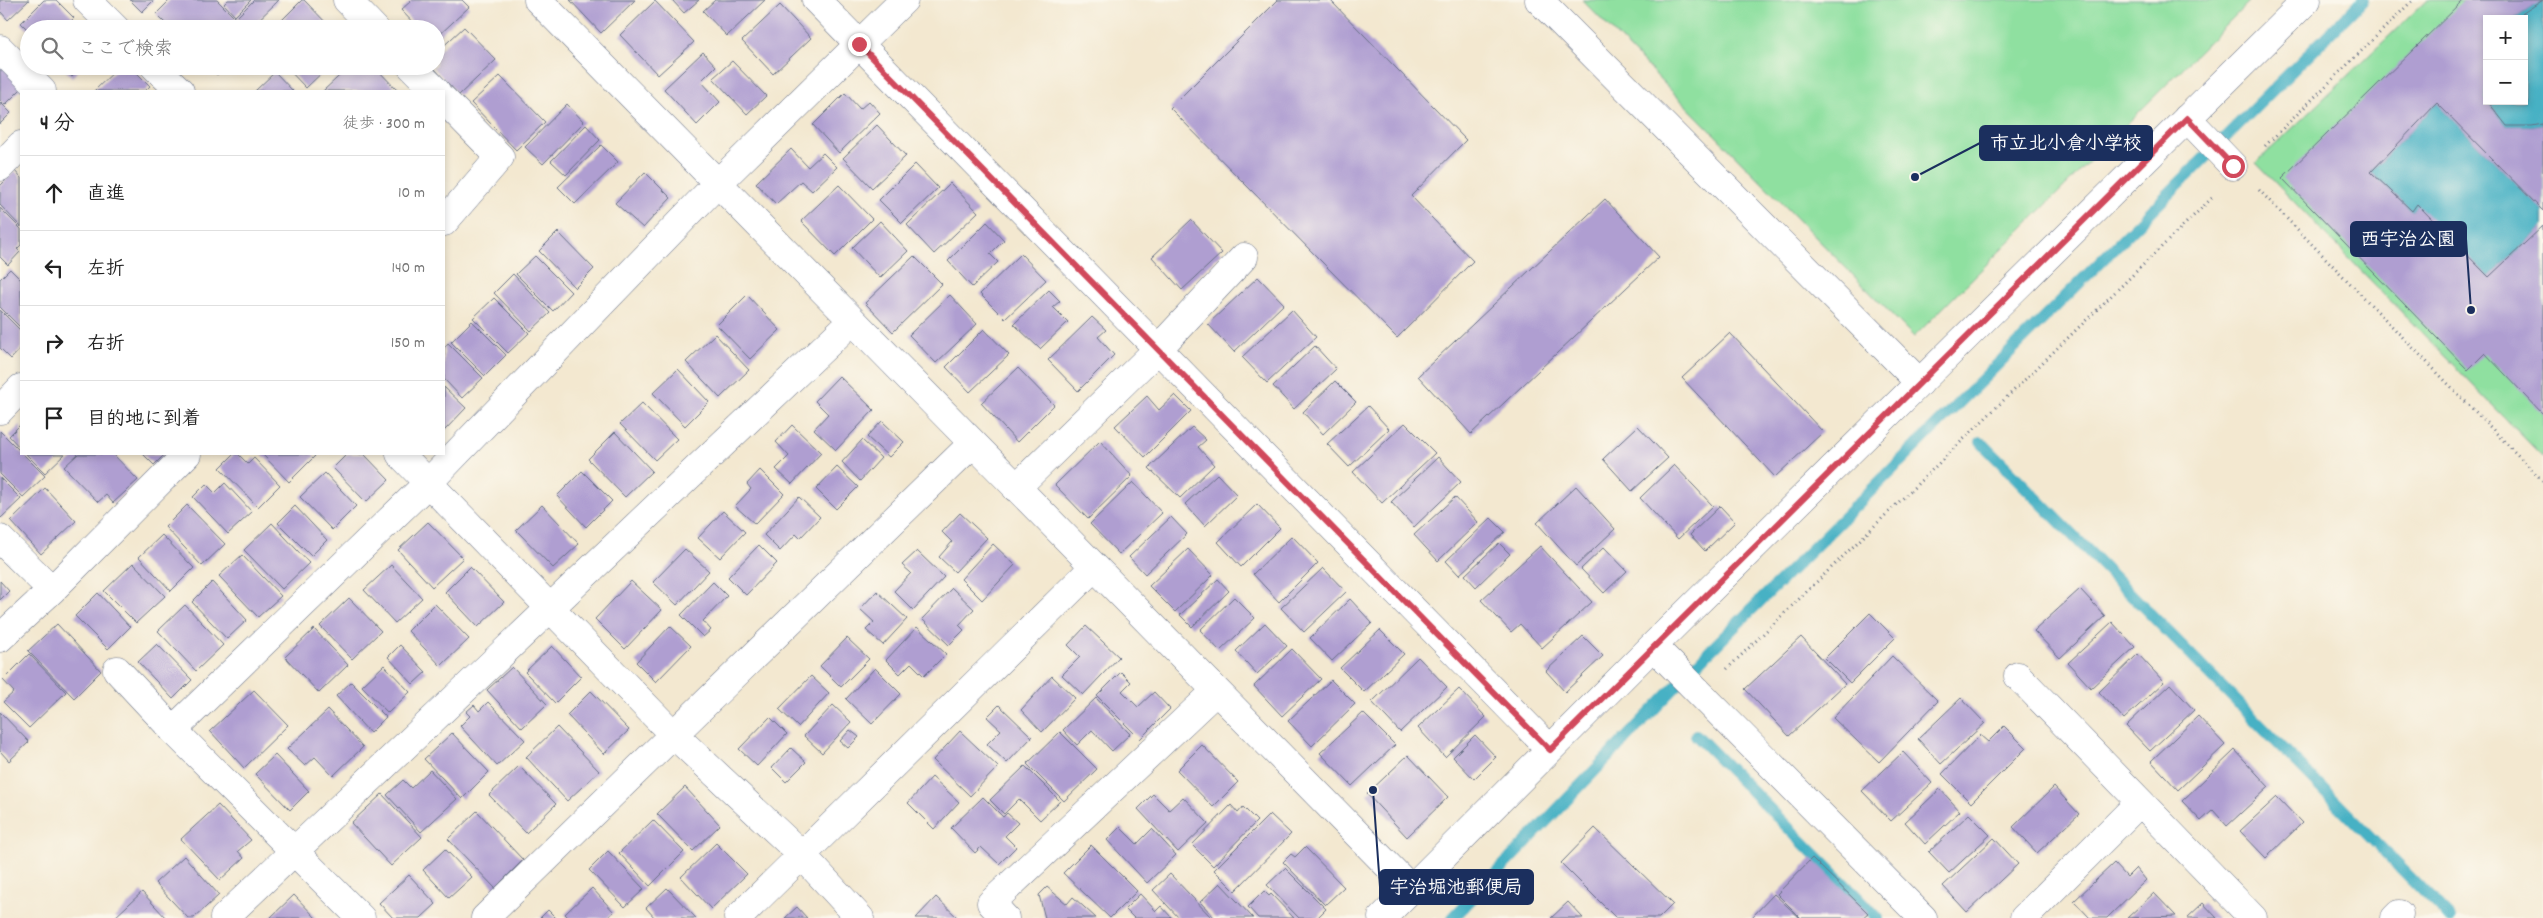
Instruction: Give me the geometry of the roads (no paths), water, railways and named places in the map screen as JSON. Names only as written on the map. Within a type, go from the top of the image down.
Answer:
[{"type":"street","points":[[87,0],[107,20]]},
{"type":"street","points":[[347,0],[366,20]]},
{"type":"street","points":[[538,0],[1411,889]]},
{"type":"street","points":[[816,0],[1550,750]]},
{"type":"street","points":[[172,730],[428,483],[717,184],[904,0]]},
{"type":"street","points":[[1539,0],[1920,383]]},
{"type":"street","points":[[1382,918],[1550,750],[1659,651],[1920,383],[2307,0]]},
{"type":"street","points":[[0,49],[20,69]]},
{"type":"street","points":[[26,75],[41,90]]},
{"type":"street","points":[[163,75],[179,90]]},
{"type":"street","points":[[420,75],[435,90]]},
{"type":"street","points":[[445,101],[500,157],[445,221]]},
{"type":"street","points":[[2187,118],[2236,169]]},
{"type":"street","points":[[0,167],[20,146]]},
{"type":"street","points":[[1016,488],[1158,349],[1244,257]]},
{"type":"street","points":[[224,918],[852,321]]},
{"type":"street","points":[[0,410],[20,389]]},
{"type":"street","points":[[485,918],[672,733],[972,444]]},
{"type":"street","points":[[0,638],[52,590],[187,455]]},
{"type":"street","points":[[401,455],[672,733],[801,854],[860,918]]},
{"type":"street","points":[[0,539],[52,590]]},
{"type":"street","points":[[738,918],[1094,567]]},
{"type":"street","points":[[1659,651],[1923,918]]},
{"type":"street","points":[[117,670],[172,730],[361,918]]},
{"type":"street","points":[[2018,676],[2139,803],[2253,918]]},
{"type":"street","points":[[1005,918],[991,904],[1216,691]]},
{"type":"street","points":[[2024,918],[2139,803]]},
{"type":"water","points":[[2543,0],[2543,124],[2507,126],[2490,105],[2528,105],[2528,15],[2520,15]]},
{"type":"water","points":[[2437,103],[2543,211],[2543,226],[2489,277],[2417,205],[2412,211],[2371,172]]},
{"type":"waterway","points":[[1453,918],[1706,655],[2363,0]]},
{"type":"waterway","points":[[1981,442],[2450,918]]},
{"type":"waterway","points":[[1696,735],[1878,918]]},
{"type":"place","name":"市立北小倉小学校","points":[[1915,177]]},
{"type":"place","name":"西宇治公園","points":[[2471,310]]},
{"type":"place","name":"宇治堀池郵便局","points":[[1373,790]]}]
